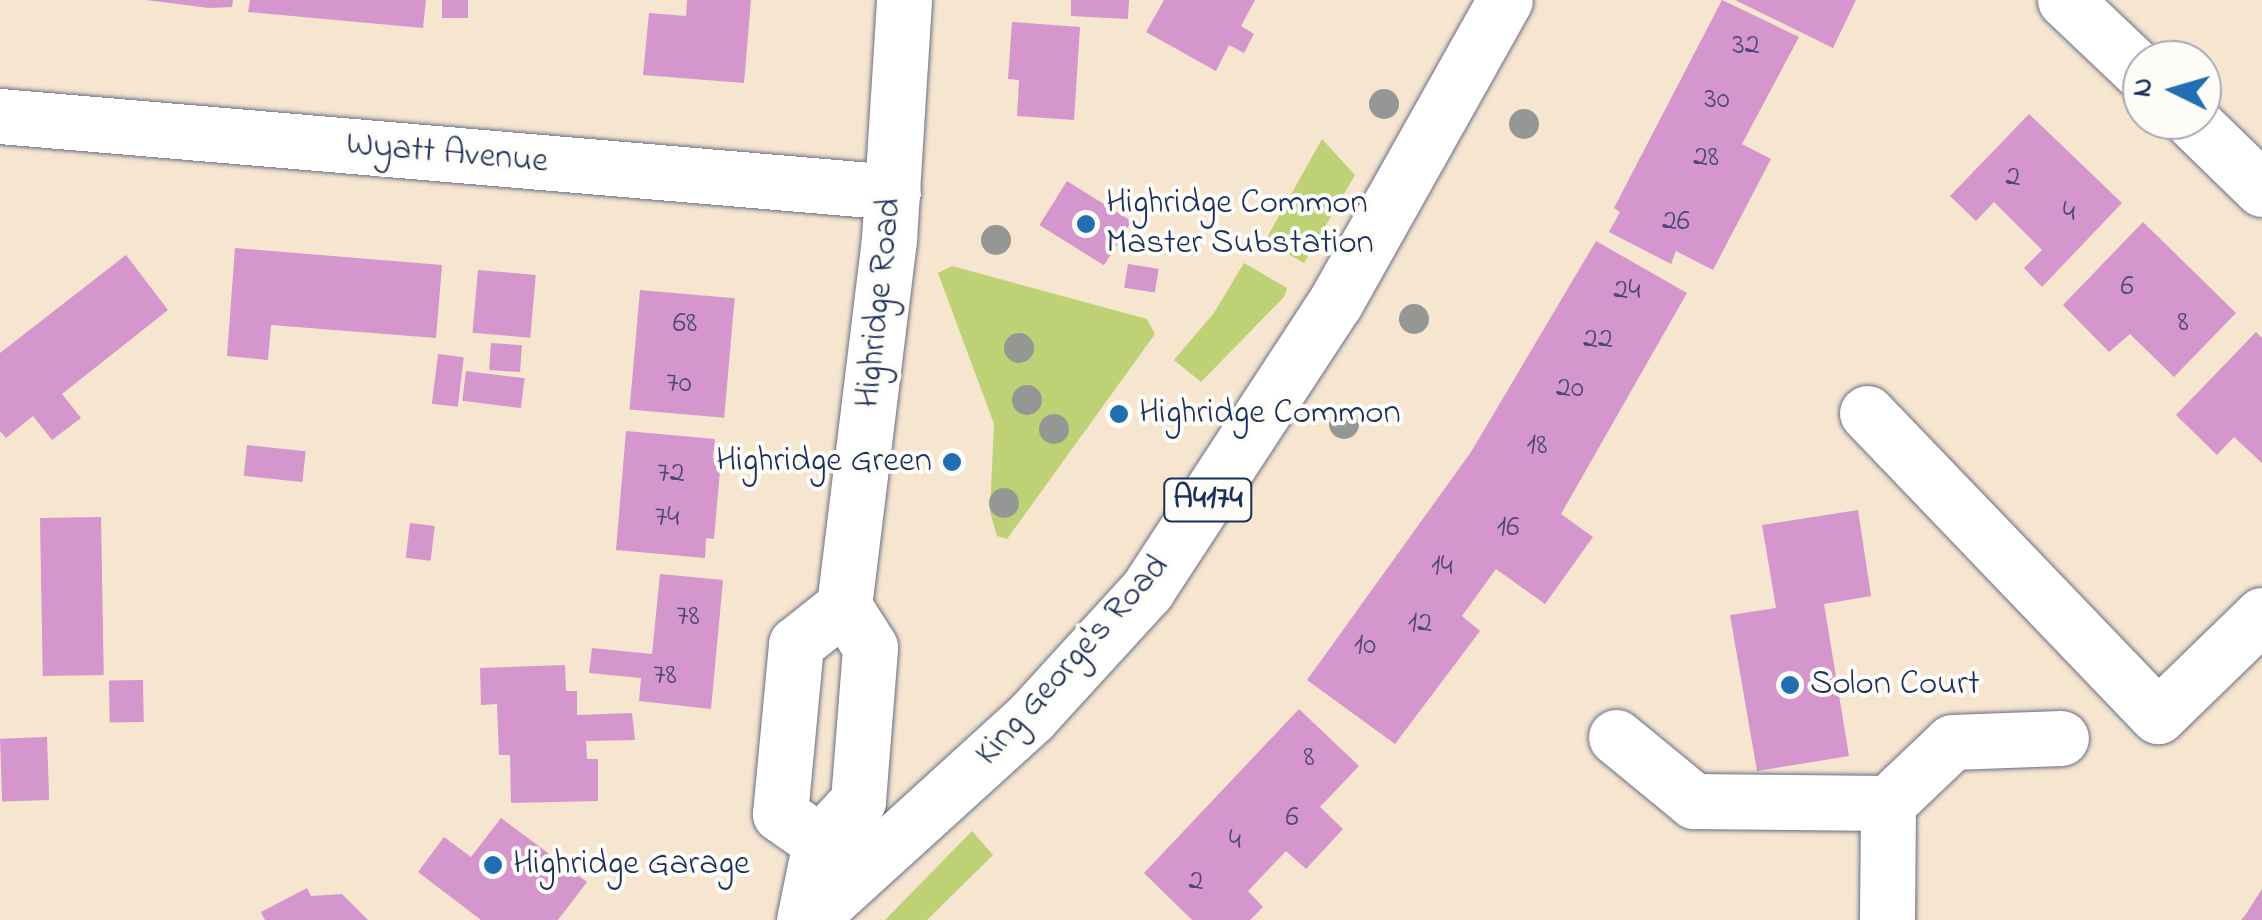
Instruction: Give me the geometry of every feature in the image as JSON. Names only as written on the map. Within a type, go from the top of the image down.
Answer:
[{"type":"main road","name":"Highridge Road","points":[[844,606],[893,192],[904,0]]},
{"type":"main road","name":"King George's Road","points":[[806,920],[1032,716],[1147,590],[1335,303],[1505,0]]},
{"type":"main road","points":[[2064,0],[2122,54]]},
{"type":"main road","name":"Wyatt Avenue","points":[[0,116],[893,192]]},
{"type":"main road","points":[[2212,140],[2262,189]]},
{"type":"main road","points":[[1867,413],[2158,716],[2262,615]]},
{"type":"main road","points":[[806,920],[820,842],[858,802],[870,647],[844,606],[796,644],[780,814],[820,842]]},
{"type":"main road","points":[[1616,737],[1694,802],[1888,803],[1952,742],[2061,738]]},
{"type":"main road","points":[[1888,803],[1888,920]]},
{"type":"green space","points":[[1322,139],[1355,175],[1304,263],[1265,241]]},
{"type":"green space","points":[[1244,263],[1287,288],[1284,297],[1201,382],[1174,360],[1214,313]]},
{"type":"green space","points":[[952,266],[1147,319],[1155,334],[1007,539],[997,536],[990,512],[994,424],[938,273]]},
{"type":"green space","points":[[972,831],[993,855],[927,920],[885,920]]},
{"type":"building","points":[[146,0],[233,0],[232,7],[209,8]]},
{"type":"building","points":[[250,0],[426,0],[423,28],[248,12]]},
{"type":"building","points":[[442,0],[468,0],[468,18],[442,18]]},
{"type":"building","points":[[687,0],[751,0],[744,83],[643,75],[649,13],[686,16]]},
{"type":"building","points":[[1071,0],[1129,0],[1128,19],[1071,16]]},
{"type":"building","points":[[1164,0],[1255,0],[1241,26],[1254,34],[1244,53],[1229,45],[1216,71],[1146,32]]},
{"type":"building","points":[[1722,0],[1799,37],[1742,144],[1771,159],[1713,270],[1676,251],[1671,264],[1609,232],[1620,212],[1614,208]]},
{"type":"building","points":[[1735,0],[1856,0],[1833,48]]},
{"type":"building","points":[[1012,22],[1080,27],[1074,120],[1017,116],[1019,80],[1008,79]]},
{"type":"building","points":[[2029,114],[2122,203],[2042,287],[2024,268],[2042,250],[1994,202],[1976,221],[1950,196]]},
{"type":"building","name":"Highridge Common Master Substation","points":[[1067,181],[1131,221],[1104,265],[1039,225]]},
{"type":"building","points":[[2143,222],[2236,313],[2174,377],[2130,334],[2109,352],[2063,305]]},
{"type":"building","points":[[1596,241],[1687,293],[1561,514],[1593,537],[1545,604],[1496,569],[1462,616],[1480,631],[1395,744],[1307,680],[1471,452]]},
{"type":"building","points":[[235,248],[442,265],[436,338],[271,325],[268,360],[227,356]]},
{"type":"building","points":[[126,255],[168,310],[62,394],[81,418],[52,440],[33,416],[6,438],[0,431],[0,353]]},
{"type":"building","points":[[1128,264],[1159,269],[1155,293],[1124,288]]},
{"type":"building","points":[[478,270],[536,275],[530,338],[473,333]]},
{"type":"building","points":[[640,290],[735,298],[724,418],[630,410]]},
{"type":"building","points":[[2256,332],[2262,338],[2262,463],[2234,437],[2217,455],[2176,415]]},
{"type":"building","points":[[491,343],[522,345],[520,372],[489,370]]},
{"type":"building","points":[[438,354],[464,357],[458,407],[432,404]]},
{"type":"building","points":[[466,371],[525,378],[521,408],[462,401]]},
{"type":"building","points":[[626,431],[715,439],[713,458],[721,459],[714,539],[706,538],[705,558],[616,550]]},
{"type":"building","points":[[247,445],[306,451],[302,482],[244,476]]},
{"type":"building","name":"Solon Court","points":[[1858,510],[1871,596],[1824,604],[1849,756],[1757,771],[1730,615],[1776,608],[1762,525]]},
{"type":"building","points":[[101,517],[104,675],[43,676],[40,518]]},
{"type":"building","points":[[410,523],[435,526],[431,561],[406,558]]},
{"type":"building","points":[[660,574],[723,580],[711,709],[639,701],[641,678],[589,673],[592,648],[652,654]]},
{"type":"building","points":[[565,665],[566,691],[577,691],[577,715],[632,713],[635,740],[586,741],[587,759],[598,759],[598,801],[511,803],[510,755],[499,755],[497,704],[481,705],[480,668]]},
{"type":"building","points":[[143,680],[144,722],[110,723],[109,681]]},
{"type":"building","points":[[1299,709],[1359,766],[1320,807],[1343,829],[1306,869],[1286,851],[1248,891],[1263,907],[1250,920],[1192,920],[1144,873]]},
{"type":"building","points":[[47,737],[49,800],[2,802],[0,739]]},
{"type":"building","name":"Highridge Garage","points":[[501,818],[587,882],[558,920],[481,920],[418,872],[444,837],[471,857]]},
{"type":"building","points":[[307,888],[311,896],[342,894],[368,920],[265,920],[261,912]]},
{"type":"building","points":[[2262,889],[2262,920],[2241,920],[2246,914]]},
{"type":"place","name":"Highridge Common Master Substation","points":[[1086,224]]},
{"type":"place","name":"Highridge Common","points":[[1119,414]]},
{"type":"place","name":"Highridge Green","points":[[952,462]]},
{"type":"place","name":"Solon Court","points":[[1790,685]]},
{"type":"place","name":"Highridge Garage","points":[[493,865]]}]
